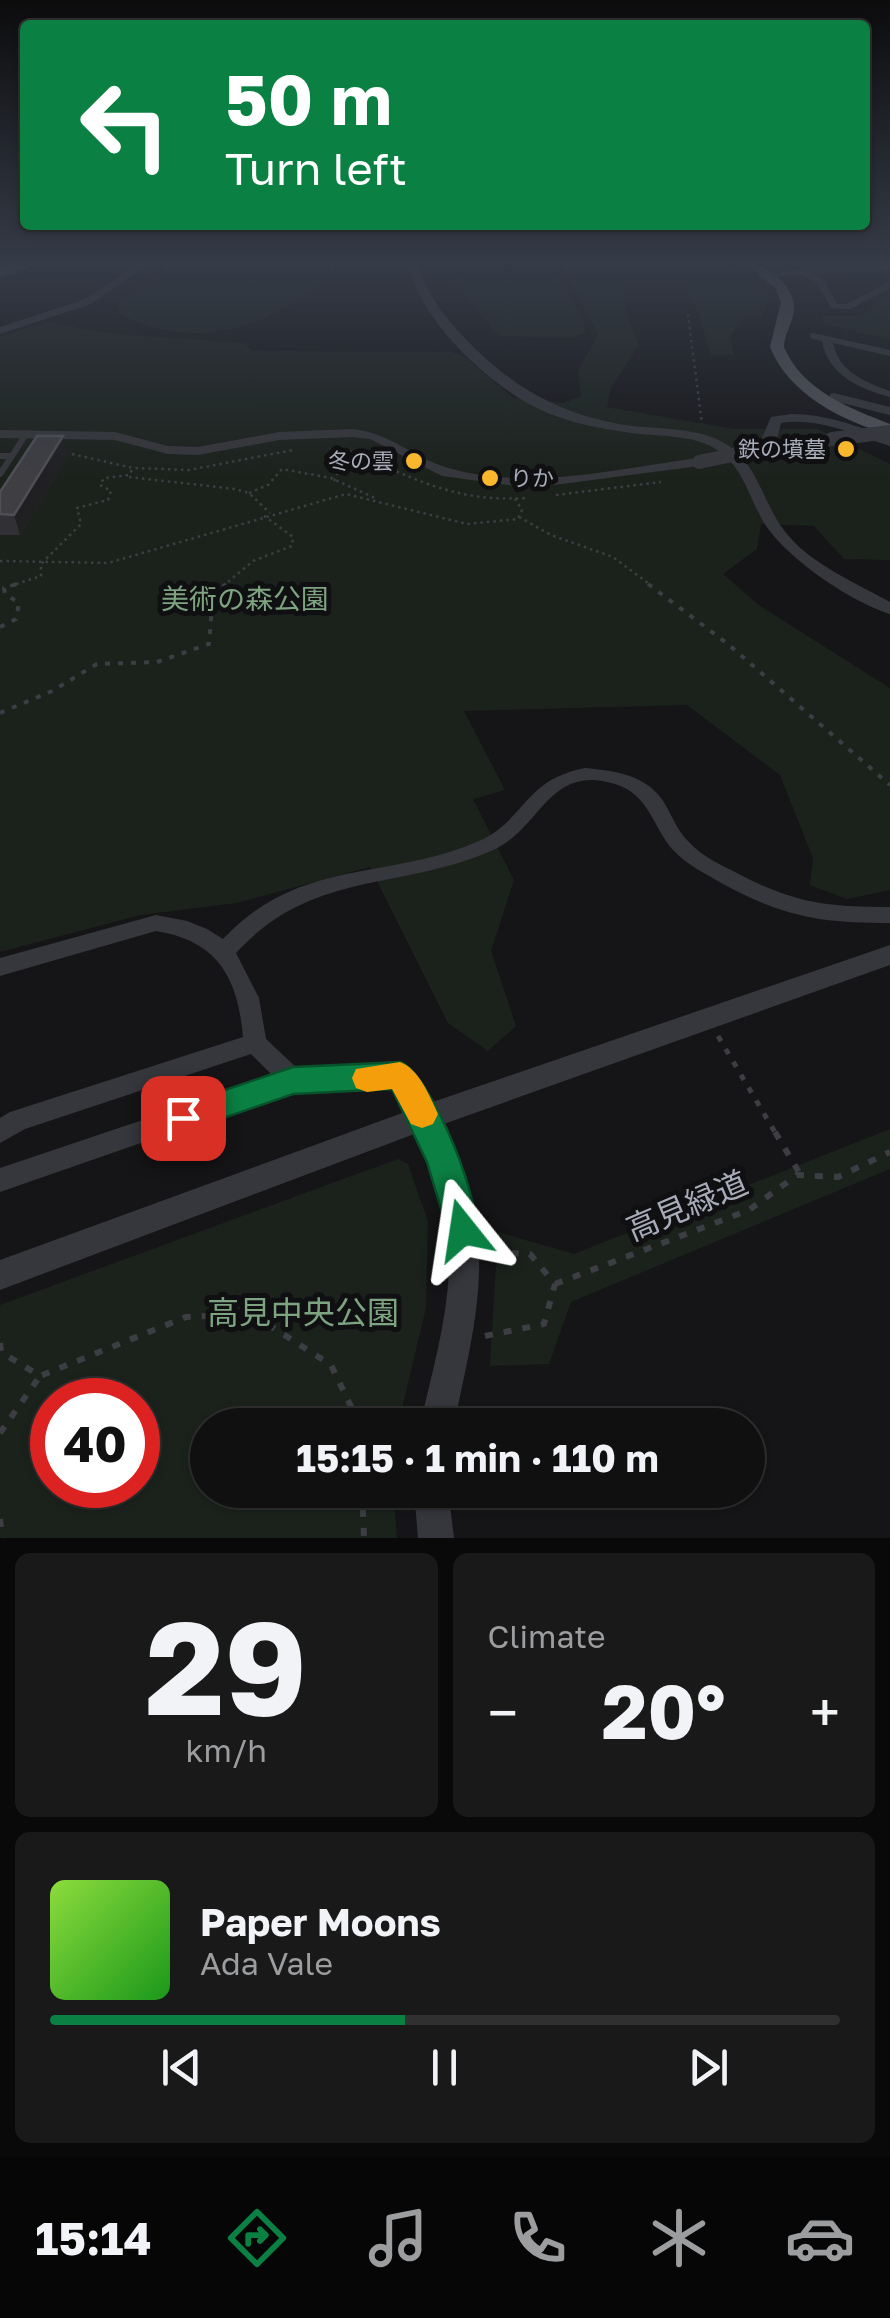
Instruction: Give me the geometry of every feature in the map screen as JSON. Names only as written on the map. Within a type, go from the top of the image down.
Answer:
[{"type":"main road","points":[[779,335],[776,344],[786,366],[825,399],[890,429]]},
{"type":"main road","points":[[787,335],[788,354],[804,375],[890,429]]},
{"type":"street","points":[[457,335],[491,373],[526,401],[561,416],[706,438],[736,455],[789,544],[890,609]]},
{"type":"street","points":[[813,336],[890,353]]},
{"type":"street","points":[[827,339],[838,368],[864,386],[890,397],[883,409],[834,397]]},
{"type":"street","points":[[766,449],[770,428],[776,420],[791,417],[810,417],[890,442]]},
{"type":"street","points":[[0,434],[115,436],[168,450],[198,451],[326,432],[374,435],[446,473],[513,483],[693,463],[890,429]]},
{"type":"street","points":[[226,950],[245,923],[285,899],[498,842],[547,786],[592,775],[620,779],[652,796],[683,849],[784,908],[832,916],[890,915]]},
{"type":"street","points":[[0,967],[156,923],[182,924],[226,950],[253,1005],[255,1043],[293,1080]]},
{"type":"street","points":[[0,1274],[424,1118],[890,954]]},
{"type":"street","points":[[0,1132],[18,1120],[255,1043]]},
{"type":"street","points":[[0,1180],[293,1080],[400,1075],[424,1118],[460,1209],[465,1251],[462,1304],[441,1408]]},
{"type":"street","points":[[433,1508],[436,1538]]},
{"type":"lane","points":[[0,474],[26,434]]},
{"type":"lane","points":[[0,456],[12,456]]},
{"type":"path","points":[[691,335],[706,438]]},
{"type":"path","points":[[339,447],[456,496],[532,498]]},
{"type":"path","points":[[334,481],[340,467],[355,468],[398,447]]},
{"type":"path","points":[[72,454],[134,468],[189,470],[308,448]]},
{"type":"path","points":[[548,496],[631,490],[676,478],[688,472],[693,463]]},
{"type":"path","points":[[125,476],[134,468]]},
{"type":"path","points":[[0,627],[16,619],[19,603],[4,594],[4,588],[42,576],[42,564],[81,524],[77,508],[112,496],[100,485],[104,478],[125,476],[248,494],[268,486],[282,469],[298,468],[364,488],[375,498]]},
{"type":"path","points":[[248,494],[270,513]]},
{"type":"path","points":[[0,561],[108,563],[346,494],[375,498],[467,524],[518,517],[627,567],[728,644],[890,786]]},
{"type":"path","points":[[515,499],[522,510],[518,517]]},
{"type":"path","points":[[0,713],[52,691],[96,664],[157,662],[209,644],[214,595],[252,562],[292,546],[293,537],[263,515]]},
{"type":"path","points":[[718,1036],[801,1175]]},
{"type":"path","name":"高見緑道","points":[[555,1284],[749,1210],[801,1175],[838,1177],[890,1152]]},
{"type":"path","points":[[485,1336],[544,1324],[555,1284],[530,1254],[490,1252]]},
{"type":"path","points":[[0,1432],[40,1376],[186,1317],[358,1310]]},
{"type":"path","points":[[247,1312],[331,1365],[352,1408]]},
{"type":"path","points":[[0,1343],[1,1352],[40,1376]]},
{"type":"path","points":[[363,1508],[364,1538]]},
{"type":"path","points":[[0,1519],[2,1538]]},
{"type":"green space","name":"美術の森公園","points":[[126,335],[245,343],[252,351],[451,352],[465,357],[513,398],[564,403],[581,396],[578,371],[598,335],[635,335],[639,345],[611,388],[607,407],[734,429],[818,429],[890,464],[890,560],[844,559],[814,526],[761,524],[757,549],[723,574],[760,606],[890,688],[890,890],[847,899],[810,885],[813,858],[780,775],[687,705],[464,711],[505,790],[473,799],[514,880],[491,951],[516,1026],[488,1051],[448,1023],[370,867],[236,903],[140,915],[0,952],[0,336]]},
{"type":"green space","points":[[498,335],[580,335],[571,338]]},
{"type":"green space","name":"美術の森公園","points":[[705,335],[732,335],[734,355],[711,355]]},
{"type":"green space","points":[[890,1129],[890,1169],[571,1302],[549,1364],[490,1366],[498,1232],[574,1254]]},
{"type":"green space","name":"高見中央公園","points":[[398,1159],[408,1164],[428,1222],[426,1308],[402,1408],[190,1408],[190,1508],[394,1508],[397,1538],[0,1538],[0,1305]]},
{"type":"building","points":[[37,436],[63,436],[14,515],[0,514],[0,492]]},
{"type":"slow traffic","points":[[367,1078],[400,1075],[422,1114]]},
{"type":"place","name":"鉄の墳墓","points":[[846,449]]},
{"type":"place","name":"冬の雲","points":[[414,461]]},
{"type":"place","name":"りか","points":[[490,478]]},
{"type":"route","points":[[183,1118],[293,1080],[400,1075],[418,1103],[443,1162],[460,1209],[463,1230]]}]
